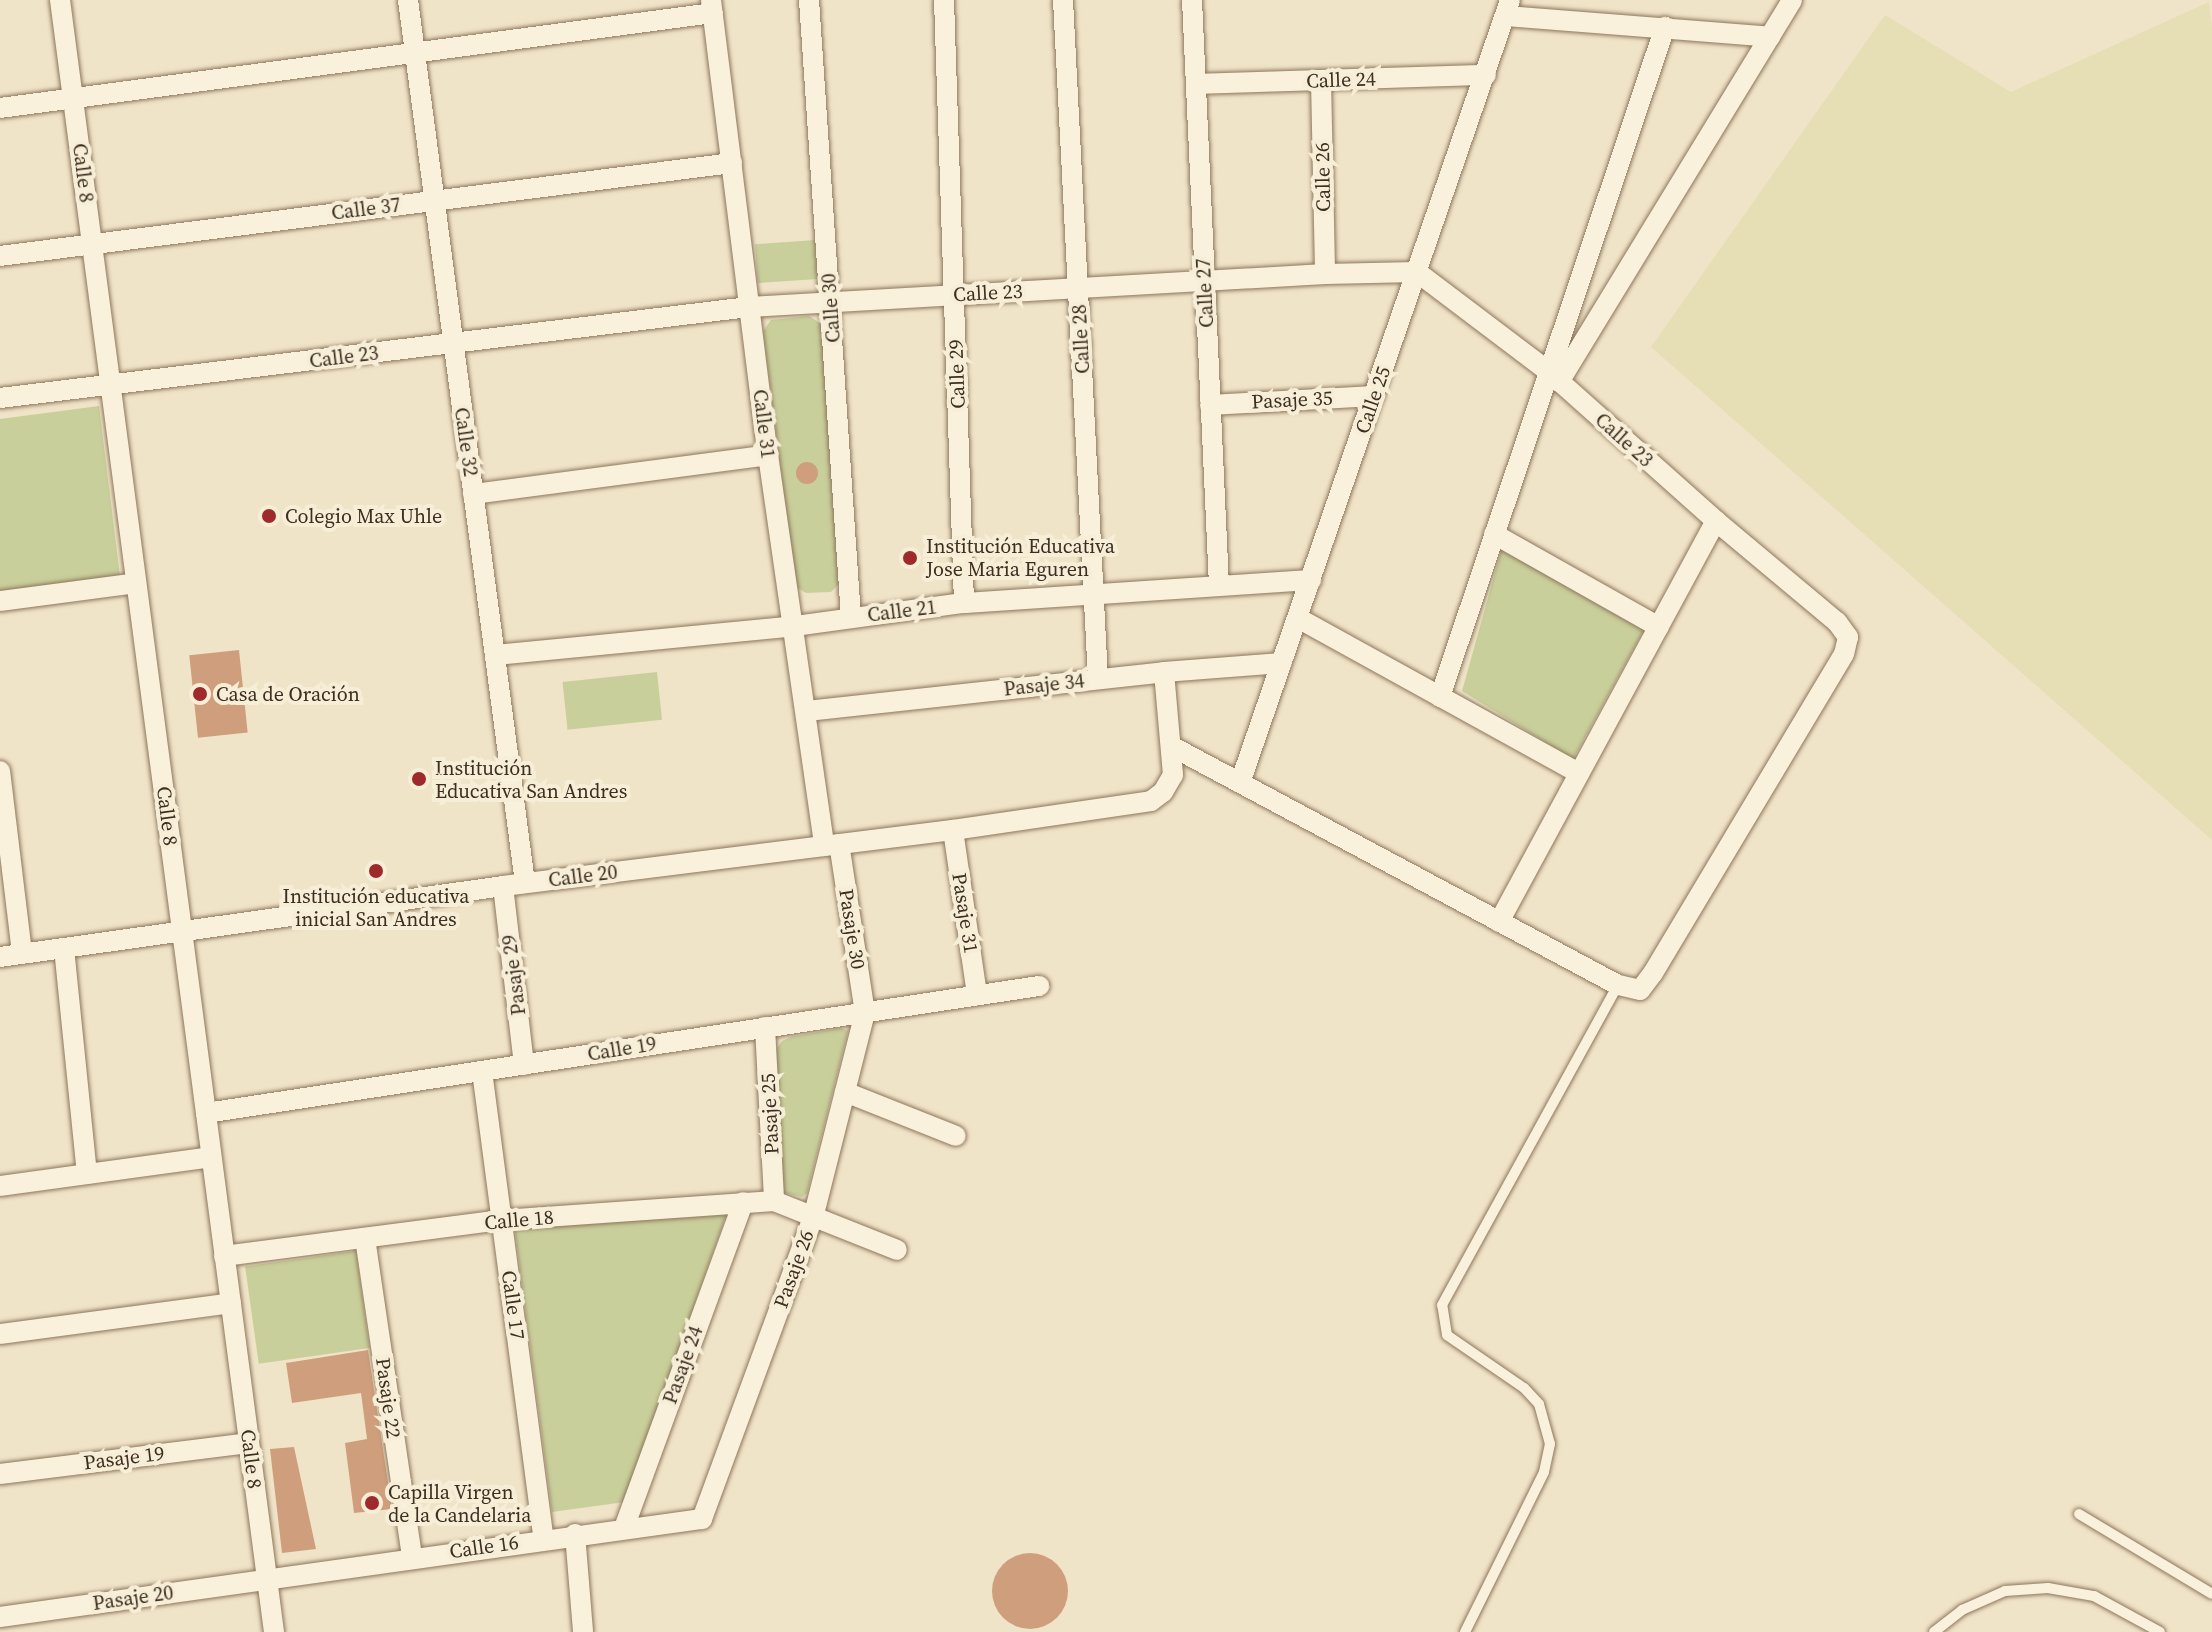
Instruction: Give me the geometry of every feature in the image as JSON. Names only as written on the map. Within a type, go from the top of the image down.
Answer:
[{"type":"street","name":"Calle 8","points":[[60,0],[274,1632]]},
{"type":"street","name":"Calle 32","points":[[408,0],[525,883]]},
{"type":"street","name":"Calle 30","points":[[809,0],[851,617]]},
{"type":"street","name":"Calle 29","points":[[944,0],[964,603]]},
{"type":"street","name":"Calle 28","points":[[1063,0],[1098,679]]},
{"type":"street","name":"Calle 27","points":[[1192,0],[1219,585]]},
{"type":"street","points":[[1554,377],[1792,0]]},
{"type":"street","points":[[0,108],[415,53],[712,7]]},
{"type":"street","name":"Calle 31","points":[[712,7],[768,455],[807,711],[832,845]]},
{"type":"street","points":[[1508,8],[1770,37]]},
{"type":"street","name":"Calle 25","points":[[1240,783],[1508,8]]},
{"type":"street","points":[[1440,697],[1494,534],[1554,377],[1665,27]]},
{"type":"street","name":"Calle 24","points":[[1196,84],[1486,75]]},
{"type":"street","name":"Calle 26","points":[[1321,80],[1325,274]]},
{"type":"street","name":"Calle 37","points":[[0,256],[732,163]]},
{"type":"street","name":"Calle 23","points":[[0,398],[749,307],[1325,274],[1417,272],[1554,377],[1716,521],[1837,622],[1848,637],[1844,654],[1653,973],[1640,990],[1618,985]]},
{"type":"street","name":"Pasaje 35","points":[[1210,405],[1374,396]]},
{"type":"street","points":[[473,494],[768,455]]},
{"type":"street","points":[[1499,922],[1716,521]]},
{"type":"street","points":[[1494,534],[1659,627]]},
{"type":"street","name":"Calle 21","points":[[495,655],[795,626],[964,603],[1311,580]]},
{"type":"street","points":[[0,601],[136,583]]},
{"type":"street","points":[[1298,618],[1579,773]]},
{"type":"street","name":"Pasaje 34","points":[[807,711],[1164,672],[1282,663]]},
{"type":"street","points":[[1164,672],[1173,747],[1618,985]]},
{"type":"street","name":"Calle 20","points":[[0,957],[525,883],[953,830],[1151,801],[1163,792],[1173,775],[1173,747]]},
{"type":"street","points":[[0,771],[22,954]]},
{"type":"street","name":"Pasaje 31","points":[[953,830],[977,995]]},
{"type":"street","name":"Pasaje 30","points":[[832,845],[865,1013]]},
{"type":"street","name":"Pasaje 29","points":[[503,886],[524,1065]]},
{"type":"street","points":[[64,948],[87,1174]]},
{"type":"street","name":"Calle 19","points":[[206,1113],[1039,986]]},
{"type":"street","name":"Pasaje 26","points":[[702,1519],[813,1218],[865,1013]]},
{"type":"street","name":"Pasaje 25","points":[[765,1027],[774,1201]]},
{"type":"street","name":"Calle 17","points":[[482,1071],[544,1539]]},
{"type":"street","points":[[845,1092],[956,1136]]},
{"type":"street","points":[[0,1186],[211,1157]]},
{"type":"street","name":"Calle 18","points":[[224,1256],[502,1220],[774,1201],[897,1250]]},
{"type":"street","name":"Pasaje 24","points":[[624,1528],[743,1202]]},
{"type":"street","name":"Pasaje 22","points":[[365,1238],[412,1558]]},
{"type":"street","points":[[0,1334],[231,1303]]},
{"type":"street","name":"Pasaje 19","points":[[0,1474],[248,1443]]},
{"type":"street","name":"Calle 16","points":[[267,1578],[702,1519]]},
{"type":"street","points":[[575,1534],[583,1632]]},
{"type":"street","name":"Pasaje 20","points":[[0,1617],[267,1578]]},
{"type":"lane","points":[[1465,1632],[1544,1472],[1550,1444],[1539,1404],[1524,1388],[1447,1335],[1442,1305],[1618,985]]},
{"type":"lane","points":[[2079,1514],[2212,1594]]},
{"type":"lane","points":[[1934,1632],[1962,1610],[2005,1591],[2048,1588],[2094,1596],[2160,1632]]},
{"type":"shaded area","points":[[2209,2],[2212,27],[2212,840],[1651,347],[1885,15],[2011,92]]},
{"type":"green space","points":[[815,240],[818,279],[758,283],[755,244]]},
{"type":"green space","points":[[809,316],[823,325],[839,584],[831,592],[806,593],[796,587],[763,331],[771,320]]},
{"type":"green space","points":[[99,406],[120,576],[0,592],[0,419]]},
{"type":"green space","points":[[1505,537],[1650,619],[1573,759],[1462,691]]},
{"type":"green space","points":[[657,672],[662,720],[568,730],[563,682]]},
{"type":"green space","points":[[841,1028],[848,1031],[807,1193],[802,1197],[781,1192],[774,1052],[782,1041],[790,1037]]},
{"type":"green space","points":[[731,1201],[625,1502],[552,1512],[515,1231]]},
{"type":"green space","points":[[356,1251],[370,1348],[259,1364],[245,1267]]},
{"type":"building","points":[[807,462],[815,465],[818,473],[815,481],[807,484],[799,481],[796,473],[799,465]]},
{"type":"building","points":[[239,650],[248,733],[198,738],[189,655]]},
{"type":"building","points":[[368,1350],[392,1509],[354,1513],[345,1443],[367,1439],[361,1393],[292,1403],[286,1363]]},
{"type":"building","points":[[294,1447],[316,1549],[282,1553],[270,1449]]},
{"type":"building","points":[[1030,1553],[1044,1556],[1057,1564],[1065,1577],[1068,1591],[1065,1605],[1057,1618],[1044,1626],[1030,1629],[1016,1626],[1003,1618],[995,1605],[992,1591],[995,1577],[1003,1564],[1016,1556]]},
{"type":"place","name":"Colegio Max Uhle","points":[[269,516]]},
{"type":"place","name":"Institución Educativa Jose Maria Eguren","points":[[910,558]]},
{"type":"place","name":"Casa de Oración","points":[[200,694]]},
{"type":"place","name":"Institución Educativa San Andres","points":[[419,779]]},
{"type":"place","name":"Institución educativa inicial San Andres","points":[[376,871]]},
{"type":"place","name":"Capilla Virgen de la Candelaria","points":[[372,1503]]}]
